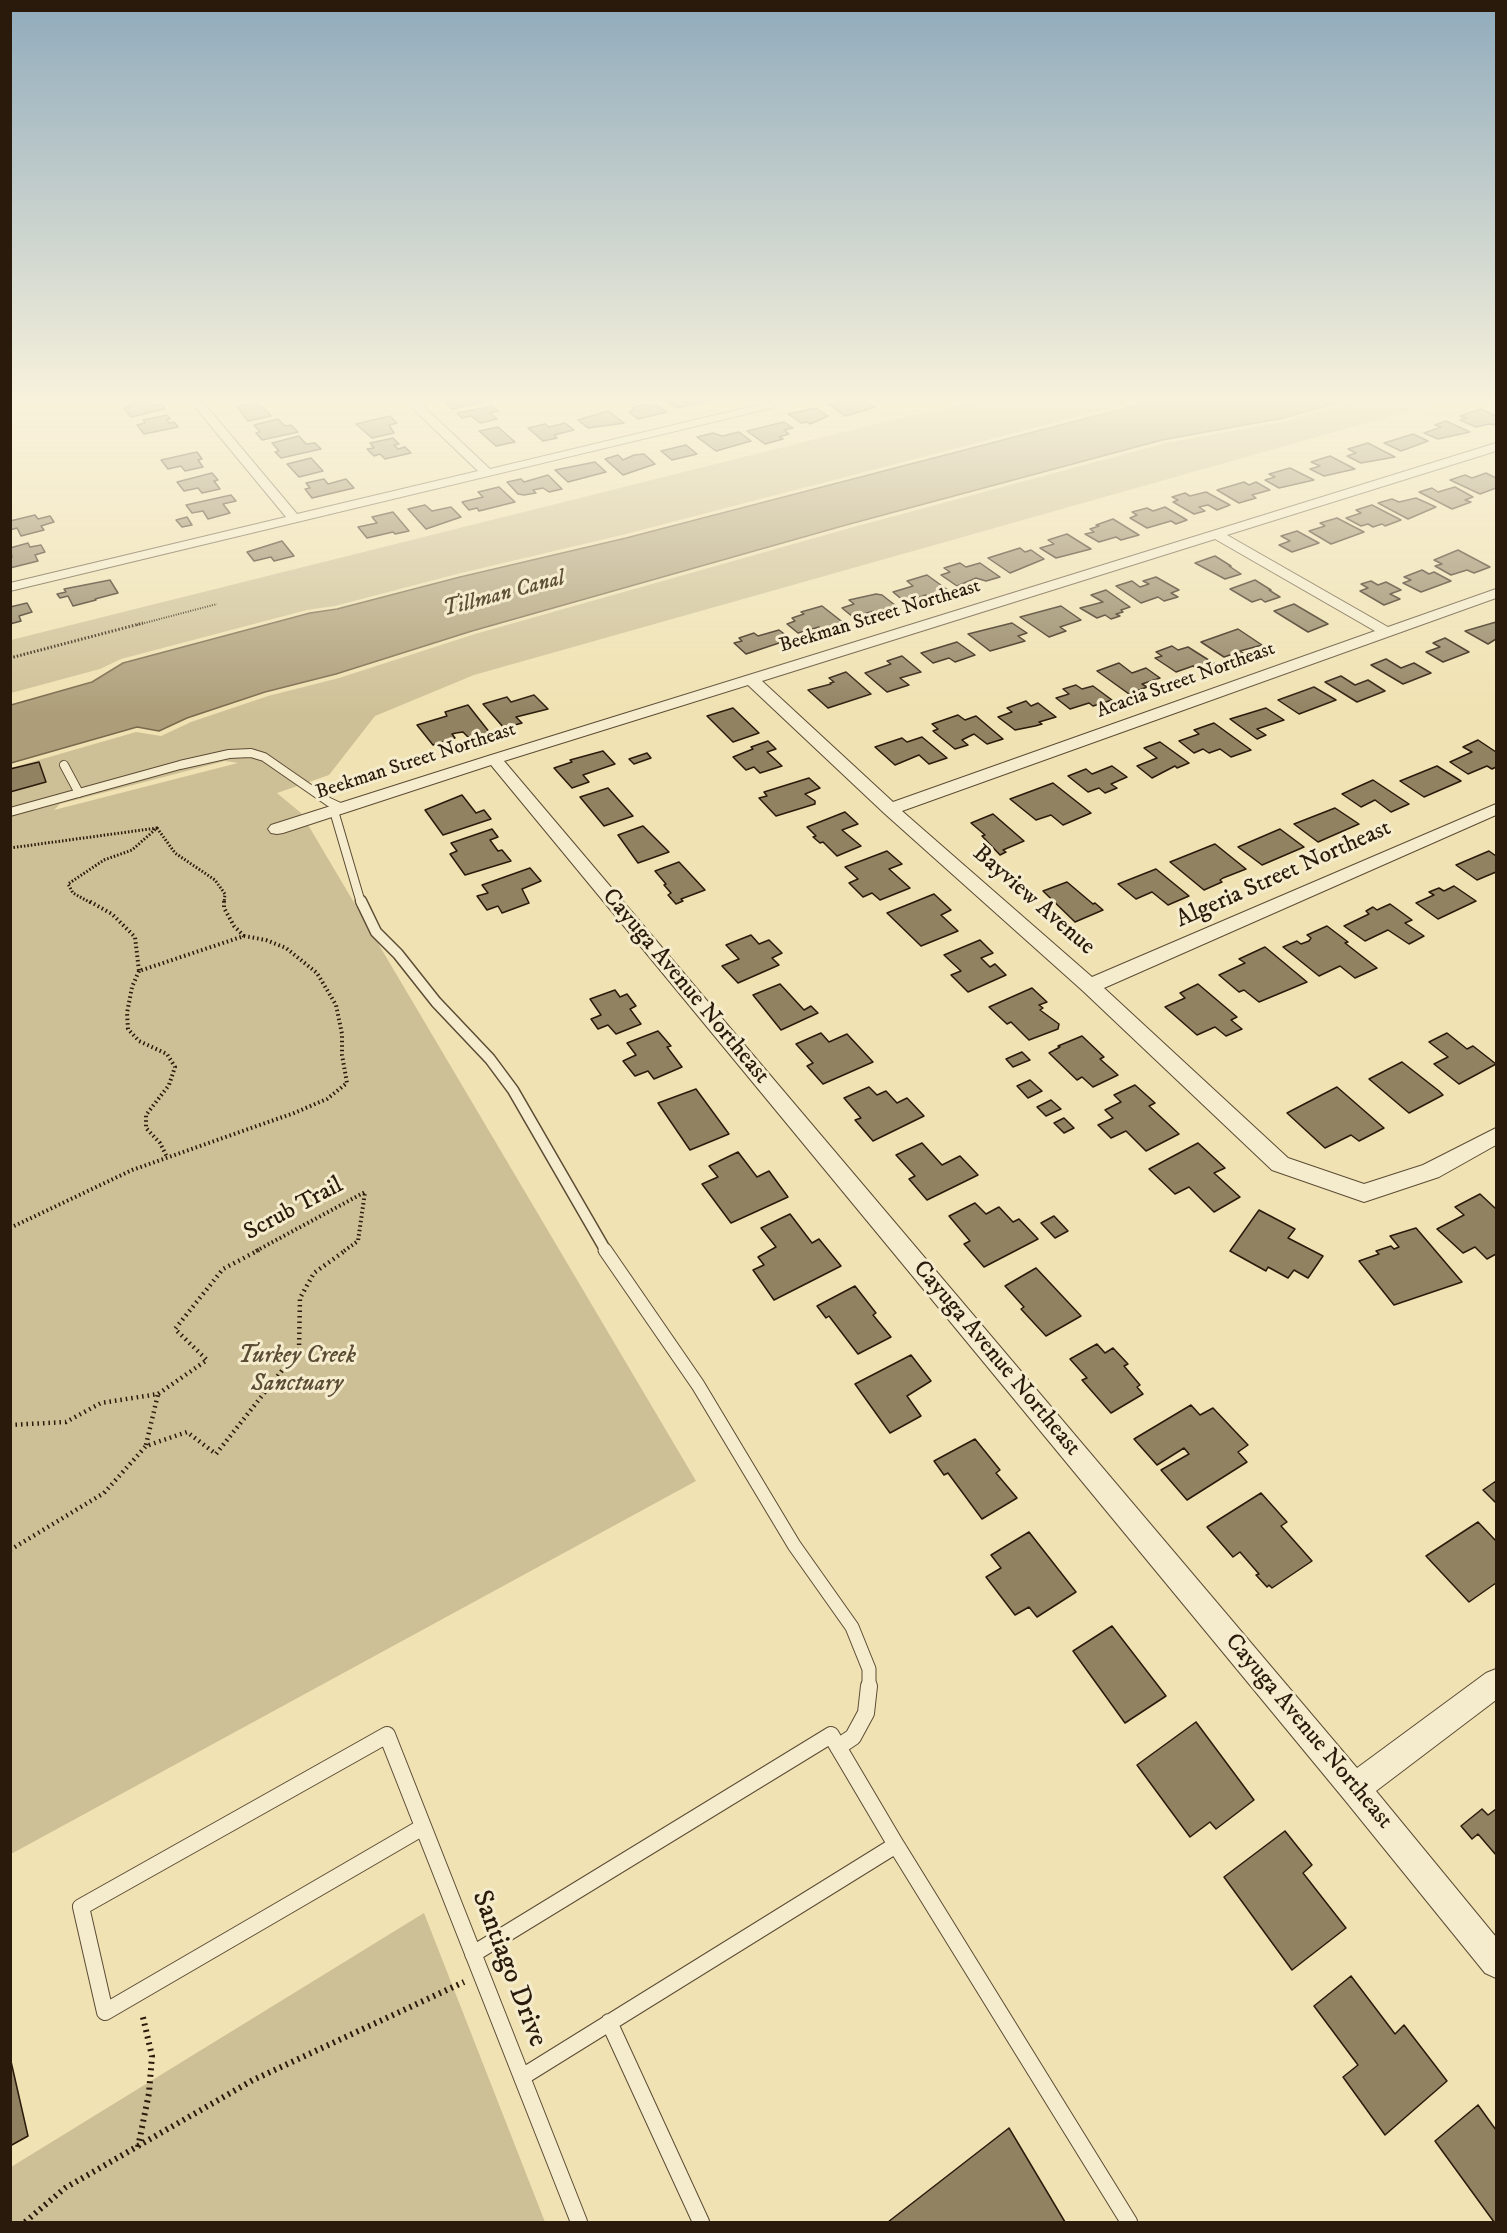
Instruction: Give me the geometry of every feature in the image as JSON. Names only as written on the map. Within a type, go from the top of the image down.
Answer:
[{"type":"street","points":[[283,506],[294,519]]},
{"type":"street","points":[[10,587],[347,506]]},
{"type":"street","name":"Beekman Street Northeast","points":[[277,829],[494,759],[1306,506]]},
{"type":"street","points":[[1216,534],[1387,632]]},
{"type":"street","name":"Acacia Street Northeast","points":[[890,809],[1497,593]]},
{"type":"street","name":"Bayview Avenue","points":[[751,679],[890,809],[1090,986],[1280,1164],[1364,1193],[1431,1171],[1497,1137]]},
{"type":"street","name":"Cayuga Avenue Northeast","points":[[494,759],[1355,1788],[1497,1962]]},
{"type":"street","name":"Algeria Street Northeast","points":[[1090,986],[1497,809]]},
{"type":"street","points":[[1355,1788],[1497,1683]]},
{"type":"lane","points":[[10,812],[180,765],[229,754],[251,753],[264,757],[338,810],[360,900],[376,932],[398,954],[436,1002],[490,1059],[513,1090],[598,1239],[698,1385],[794,1545],[852,1627],[862,1647],[869,1670],[866,1713],[853,1737],[838,1748]]},
{"type":"lane","points":[[64,765],[79,793]]},
{"type":"lane","name":"Santiago Drive","points":[[138,1994],[105,2012],[81,1907],[387,1735],[579,2223]]},
{"type":"lane","points":[[473,1954],[831,1735],[896,1845],[1129,2223]]},
{"type":"lane","points":[[138,1994],[423,1827]]},
{"type":"lane","points":[[522,2077],[896,1845]]},
{"type":"lane","points":[[609,2022],[701,2223]]},
{"type":"path","points":[[10,658],[217,604]]},
{"type":"path","points":[[10,848],[157,828]]},
{"type":"path","points":[[157,828],[175,853],[215,880],[225,894],[224,908],[234,926],[244,936]]},
{"type":"path","points":[[157,828],[132,850],[104,860],[68,884],[73,893],[112,914],[135,937],[139,971],[132,987],[127,1013],[128,1029],[139,1041],[167,1054],[175,1067],[169,1085],[146,1115],[146,1128],[160,1143],[167,1157]]},
{"type":"path","points":[[10,1228],[132,1170],[294,1113],[327,1099],[347,1083],[342,1055],[342,1034],[336,1005],[316,973],[286,948],[266,940],[244,936],[139,971]]},
{"type":"path","name":"Scrub Trail","points":[[10,1425],[66,1422],[101,1403],[158,1395],[207,1360],[175,1329],[223,1269],[365,1192],[358,1241],[314,1273],[300,1298],[299,1349],[216,1454],[187,1432],[146,1446],[104,1493],[10,1550]]},
{"type":"path","points":[[146,1446],[158,1395]]},
{"type":"path","points":[[25,2223],[65,2188],[253,2080],[481,1974]]},
{"type":"path","points":[[138,1994],[152,2056],[149,2093],[138,2148]]},
{"type":"green space","points":[[547,506],[733,506],[335,606],[307,610],[121,659],[100,669],[11,693],[11,640]]},
{"type":"green space","name":"Turkey Creek Sanctuary","points":[[931,506],[1072,506],[474,675],[375,716],[329,775],[277,793],[301,813],[696,1481],[11,1854],[11,768],[136,732],[161,736],[191,722],[268,696],[339,678],[475,634]],"holes":[[[225,761],[238,763],[54,810],[60,804]]]},
{"type":"green space","points":[[424,1913],[545,2222],[11,2222],[11,2167]]},
{"type":"water","name":"Tillman Canal","points":[[748,506],[916,506],[472,631],[336,674],[265,692],[187,718],[159,731],[137,727],[11,763],[11,705],[92,682],[123,663],[310,613],[337,609]]},
{"type":"building","points":[[187,506],[225,506],[230,513],[208,519],[203,511],[192,513]]},
{"type":"building","points":[[426,506],[432,511],[451,507],[461,517],[426,529],[408,509]]},
{"type":"building","points":[[466,506],[498,506],[479,511],[477,508],[469,510]]},
{"type":"building","points":[[1180,506],[1203,506],[1199,507],[1205,511],[1194,514]]},
{"type":"building","points":[[1210,506],[1227,506],[1217,510]]},
{"type":"building","points":[[1374,506],[1401,520],[1385,526],[1382,524],[1373,527],[1368,524],[1361,526],[1346,518],[1361,513],[1356,510]]},
{"type":"building","points":[[1384,506],[1436,507],[1408,519]]},
{"type":"building","points":[[1165,507],[1187,520],[1176,524],[1171,521],[1147,528],[1130,518],[1137,515],[1132,512],[1147,508],[1153,511]]},
{"type":"building","points":[[393,512],[409,531],[367,538],[358,527],[377,523],[372,517]]},
{"type":"building","points":[[35,515],[38,519],[50,516],[54,522],[41,526],[44,530],[21,536],[17,528],[10,530],[10,521]]},
{"type":"building","points":[[187,517],[192,525],[182,527],[176,520]]},
{"type":"building","points":[[1337,518],[1364,532],[1331,544],[1309,531],[1325,526],[1320,523]]},
{"type":"building","points":[[1113,519],[1139,535],[1121,540],[1116,537],[1099,542],[1085,534],[1094,532],[1090,529],[1099,526],[1096,525]]},
{"type":"building","points":[[1297,531],[1319,543],[1292,552],[1279,545],[1290,541],[1281,536]]},
{"type":"building","points":[[1067,534],[1091,549],[1056,558],[1040,548],[1054,544],[1048,540]]},
{"type":"building","points":[[282,541],[294,556],[274,561],[271,557],[254,561],[247,552]]},
{"type":"building","points":[[28,543],[30,547],[41,545],[45,552],[35,555],[38,561],[10,568],[12,557],[10,548]]},
{"type":"building","points":[[1020,548],[1025,552],[1031,550],[1044,559],[1010,573],[988,558]]},
{"type":"building","points":[[1458,550],[1490,567],[1474,573],[1467,570],[1451,575],[1435,566],[1442,564],[1434,560]]},
{"type":"building","points":[[1215,556],[1241,574],[1225,579],[1195,563]]},
{"type":"building","points":[[960,563],[966,567],[980,563],[1000,577],[986,581],[976,578],[957,586],[941,575],[950,572],[944,568]]},
{"type":"building","points":[[1422,570],[1429,574],[1434,572],[1451,581],[1421,592],[1403,583],[1411,580],[1404,577]]},
{"type":"building","points":[[927,575],[952,593],[931,599],[926,595],[905,602],[893,592],[913,586],[907,581]]},
{"type":"building","points":[[1156,577],[1179,590],[1171,593],[1178,597],[1164,601],[1158,597],[1141,603],[1116,586],[1132,581],[1140,587],[1149,584],[1143,581]]},
{"type":"building","points":[[110,580],[118,593],[96,600],[73,606],[68,596],[60,598],[57,594],[66,592],[64,589]]},
{"type":"building","points":[[1255,580],[1280,597],[1265,602],[1261,599],[1252,602],[1230,589]]},
{"type":"building","points":[[1371,581],[1378,585],[1386,582],[1401,590],[1390,594],[1400,599],[1384,605],[1360,591],[1368,588],[1361,584]]},
{"type":"building","points":[[1106,590],[1130,607],[1116,614],[1120,616],[1111,619],[1105,615],[1097,618],[1080,608],[1103,602],[1091,595]]},
{"type":"building","points":[[876,594],[882,595],[900,609],[880,615],[874,611],[853,617],[842,608],[854,604],[849,600]]},
{"type":"building","points":[[27,603],[32,612],[19,616],[21,621],[10,624],[10,607]]},
{"type":"building","points":[[1294,604],[1328,624],[1308,632],[1274,611]]},
{"type":"building","points":[[822,606],[845,624],[824,631],[819,627],[798,633],[787,624],[795,621],[792,618],[804,614],[801,612]]},
{"type":"building","points":[[1061,606],[1081,620],[1060,627],[1066,631],[1049,637],[1020,617]]},
{"type":"building","points":[[1496,622],[1496,639],[1488,644],[1465,631]]},
{"type":"building","points":[[1012,623],[1027,633],[1018,636],[1025,641],[990,651],[968,634]]},
{"type":"building","points":[[1238,629],[1262,645],[1240,651],[1243,653],[1236,656],[1233,654],[1224,657],[1201,642]]},
{"type":"building","points":[[779,630],[791,639],[746,654],[734,643],[742,641],[739,638],[754,633],[758,636]]},
{"type":"building","points":[[1445,638],[1469,652],[1443,662],[1426,652],[1440,647],[1433,643]]},
{"type":"building","points":[[957,642],[975,655],[955,662],[949,658],[933,663],[921,653]]},
{"type":"building","points":[[1172,646],[1178,650],[1188,647],[1215,664],[1200,670],[1193,666],[1176,672],[1155,658],[1162,656],[1156,652]]},
{"type":"building","points":[[902,656],[921,672],[900,678],[909,685],[887,692],[865,673],[891,664],[887,661]]},
{"type":"building","points":[[1386,659],[1401,668],[1414,663],[1431,673],[1403,684],[1371,665]]},
{"type":"building","points":[[1119,663],[1132,673],[1146,668],[1160,678],[1142,684],[1147,687],[1129,694],[1097,671]]},
{"type":"building","points":[[846,672],[871,694],[828,708],[808,690],[831,684],[834,682],[829,678]]},
{"type":"building","points":[[1341,676],[1355,685],[1368,680],[1385,691],[1357,702],[1325,682]]},
{"type":"building","points":[[1076,685],[1082,689],[1093,686],[1112,700],[1093,706],[1089,703],[1070,709],[1056,698],[1069,694],[1063,689]]},
{"type":"building","points":[[1314,687],[1336,700],[1299,714],[1278,700]]},
{"type":"building","points":[[534,695],[548,709],[516,717],[522,723],[504,728],[483,704],[507,697],[511,702]]},
{"type":"building","points":[[1026,701],[1031,706],[1038,703],[1056,717],[1039,722],[1042,724],[1015,730],[998,717],[1012,712],[1007,708]]},
{"type":"building","points":[[468,705],[490,733],[470,739],[463,732],[456,733],[452,734],[455,738],[433,745],[417,725],[447,716],[445,712]]},
{"type":"building","points":[[733,708],[759,733],[733,742],[707,716]]},
{"type":"building","points":[[1266,708],[1284,720],[1257,729],[1266,735],[1257,739],[1230,719]]},
{"type":"building","points":[[958,715],[965,720],[976,716],[1003,739],[987,744],[974,734],[962,740],[968,745],[955,749],[933,731],[938,729],[932,724]]},
{"type":"building","points":[[1214,723],[1251,750],[1231,757],[1220,749],[1209,753],[1203,749],[1194,753],[1179,741],[1199,734],[1194,730]]},
{"type":"building","points":[[922,737],[947,758],[929,764],[919,755],[895,765],[875,747],[902,738],[907,742]]},
{"type":"building","points":[[1478,740],[1496,752],[1496,767],[1492,769],[1487,766],[1468,774],[1450,762],[1472,752],[1463,747]]},
{"type":"building","points":[[768,741],[776,749],[767,752],[782,766],[760,773],[754,767],[746,770],[733,757],[753,749],[751,747]]},
{"type":"building","points":[[1160,742],[1189,763],[1177,768],[1175,766],[1152,778],[1137,766],[1157,758],[1144,748]]},
{"type":"building","points":[[603,751],[615,764],[583,775],[589,782],[572,788],[554,768],[572,762],[570,760]]},
{"type":"building","points":[[647,753],[651,758],[634,764],[629,759]]},
{"type":"building","points":[[39,762],[46,782],[10,792],[10,769]]},
{"type":"building","points":[[1112,766],[1127,777],[1111,784],[1117,788],[1105,793],[1099,788],[1088,792],[1068,776],[1086,769],[1092,774]]},
{"type":"building","points":[[1437,766],[1461,781],[1424,797],[1400,781]]},
{"type":"building","points":[[809,778],[820,788],[805,794],[815,801],[815,804],[776,816],[759,798],[767,796],[764,792]]},
{"type":"building","points":[[1373,780],[1409,804],[1391,812],[1375,800],[1361,807],[1342,794]]},
{"type":"building","points":[[1053,783],[1091,813],[1063,825],[1051,815],[1036,820],[1010,799]]},
{"type":"building","points":[[608,788],[633,816],[604,826],[580,797]]},
{"type":"building","points":[[462,795],[476,813],[484,810],[491,819],[443,835],[425,810]]},
{"type":"building","points":[[1335,808],[1359,824],[1318,842],[1294,824]]},
{"type":"building","points":[[845,812],[858,824],[842,830],[861,846],[837,856],[823,842],[820,843],[813,837],[816,836],[807,827]]},
{"type":"building","points":[[993,814],[1024,841],[1003,850],[1006,852],[1000,855],[982,836],[985,835],[971,823]]},
{"type":"building","points":[[643,826],[669,852],[638,863],[618,835]]},
{"type":"building","points":[[492,829],[498,837],[490,840],[498,851],[502,850],[511,861],[465,875],[450,854],[457,851],[451,843]]},
{"type":"building","points":[[1280,829],[1304,847],[1262,865],[1238,847]]},
{"type":"building","points":[[1215,844],[1246,869],[1223,878],[1220,880],[1222,882],[1204,890],[1170,862]]},
{"type":"building","points":[[887,851],[902,864],[889,869],[910,888],[880,900],[872,893],[863,897],[849,883],[858,879],[845,867]]},
{"type":"building","points":[[1489,851],[1496,856],[1496,872],[1477,880],[1456,865]]},
{"type":"building","points":[[679,862],[705,890],[681,899],[683,901],[676,904],[668,895],[671,893],[664,885],[666,884],[655,871]]},
{"type":"building","points":[[530,868],[541,881],[522,889],[529,903],[502,913],[498,906],[487,910],[477,896],[488,893],[482,885]]},
{"type":"building","points":[[1156,869],[1189,896],[1168,905],[1152,892],[1136,899],[1118,884]]},
{"type":"building","points":[[1067,882],[1103,910],[1075,922],[1043,891]]},
{"type":"building","points":[[1454,886],[1476,901],[1438,919],[1416,903],[1434,895],[1429,892],[1439,888],[1444,891]]},
{"type":"building","points":[[934,894],[951,910],[941,915],[958,931],[921,946],[887,913]]},
{"type":"building","points":[[1390,904],[1412,920],[1405,923],[1424,936],[1409,944],[1388,930],[1365,941],[1344,926],[1369,914],[1366,911],[1373,907],[1377,910]]},
{"type":"building","points":[[1327,926],[1377,968],[1355,978],[1340,966],[1319,976],[1283,947],[1297,941],[1301,944],[1309,941],[1311,938],[1307,935]]},
{"type":"building","points":[[751,935],[759,944],[769,940],[782,953],[772,958],[779,965],[738,983],[722,966],[739,959],[726,945]]},
{"type":"building","points":[[980,940],[993,953],[981,958],[990,967],[995,964],[1006,975],[968,992],[951,975],[961,971],[944,955]]},
{"type":"building","points":[[1265,947],[1307,982],[1259,1002],[1244,990],[1239,992],[1219,975],[1245,963],[1239,959]]},
{"type":"building","points":[[780,984],[804,1010],[811,1006],[818,1013],[781,1030],[753,995]]},
{"type":"building","points":[[1198,984],[1237,1017],[1231,1020],[1242,1029],[1226,1036],[1215,1027],[1197,1035],[1165,1007],[1185,998],[1180,993]]},
{"type":"building","points":[[1032,988],[1047,1002],[1039,1005],[1043,1008],[1040,1010],[1059,1024],[1058,1029],[1029,1040],[1011,1022],[1007,1024],[989,1007]]},
{"type":"building","points":[[615,990],[620,997],[627,994],[636,1006],[630,1009],[641,1024],[616,1034],[608,1025],[598,1029],[591,1019],[601,1015],[590,999]]},
{"type":"building","points":[[658,1031],[671,1046],[667,1047],[682,1067],[654,1079],[648,1071],[635,1076],[623,1061],[636,1055],[627,1043]]},
{"type":"building","points":[[821,1033],[829,1042],[847,1034],[873,1062],[823,1084],[807,1066],[813,1063],[796,1044]]},
{"type":"building","points":[[1447,1033],[1467,1049],[1473,1046],[1496,1064],[1459,1084],[1434,1064],[1448,1057],[1429,1042]]},
{"type":"building","points":[[1082,1036],[1104,1057],[1100,1059],[1118,1075],[1093,1087],[1082,1077],[1077,1080],[1049,1053],[1060,1047],[1058,1046]]},
{"type":"building","points":[[1022,1052],[1030,1060],[1013,1067],[1006,1059]]},
{"type":"building","points":[[1402,1062],[1443,1095],[1409,1113],[1369,1079]]},
{"type":"building","points":[[1030,1080],[1042,1091],[1028,1098],[1017,1086]]},
{"type":"building","points":[[1135,1085],[1155,1103],[1149,1106],[1179,1134],[1146,1151],[1126,1131],[1111,1138],[1098,1125],[1113,1118],[1105,1110],[1121,1102],[1114,1095]]},
{"type":"building","points":[[869,1087],[877,1095],[886,1091],[897,1103],[907,1098],[924,1116],[873,1141],[855,1120],[861,1118],[844,1098]]},
{"type":"building","points":[[1337,1087],[1384,1128],[1359,1141],[1351,1135],[1325,1148],[1287,1113]]},
{"type":"building","points":[[696,1089],[729,1134],[690,1150],[658,1103]]},
{"type":"building","points":[[1051,1100],[1061,1109],[1046,1116],[1037,1107]]},
{"type":"building","points":[[1064,1118],[1074,1128],[1064,1133],[1054,1123]]},
{"type":"building","points":[[922,1143],[942,1165],[960,1156],[978,1175],[927,1200],[909,1179],[915,1176],[896,1155]]},
{"type":"building","points":[[1198,1143],[1225,1168],[1214,1173],[1240,1197],[1214,1212],[1189,1187],[1175,1194],[1149,1169]]},
{"type":"building","points":[[738,1152],[757,1177],[769,1171],[788,1197],[731,1223],[702,1184],[718,1177],[709,1166]]},
{"type":"building","points":[[1480,1194],[1496,1209],[1496,1254],[1487,1259],[1475,1247],[1463,1253],[1437,1229],[1464,1215],[1455,1207]]},
{"type":"building","points":[[975,1203],[986,1214],[999,1207],[1013,1222],[1019,1219],[1038,1239],[984,1267],[964,1244],[970,1241],[949,1216]]},
{"type":"building","points":[[1259,1210],[1295,1229],[1288,1238],[1323,1256],[1308,1278],[1294,1270],[1288,1278],[1268,1267],[1266,1271],[1230,1251]]},
{"type":"building","points":[[790,1214],[812,1243],[819,1239],[841,1266],[774,1300],[753,1270],[764,1265],[758,1257],[776,1247],[761,1228]]},
{"type":"building","points":[[1054,1216],[1068,1231],[1055,1238],[1041,1223]]},
{"type":"building","points":[[1416,1228],[1462,1282],[1394,1305],[1359,1261],[1379,1254],[1376,1251],[1391,1246],[1394,1249],[1399,1247],[1390,1236]]},
{"type":"building","points":[[1036,1268],[1081,1316],[1046,1336],[1021,1309],[1024,1307],[1005,1286]]},
{"type":"building","points":[[855,1286],[876,1313],[873,1315],[891,1337],[858,1354],[829,1316],[826,1318],[817,1306]]},
{"type":"building","points":[[1097,1344],[1105,1353],[1113,1348],[1128,1364],[1124,1366],[1140,1385],[1137,1387],[1143,1394],[1111,1413],[1082,1380],[1087,1378],[1070,1359]]},
{"type":"building","points":[[911,1355],[931,1381],[907,1396],[921,1416],[890,1433],[855,1384]]},
{"type":"building","points":[[1191,1405],[1200,1415],[1213,1408],[1248,1445],[1238,1452],[1247,1462],[1187,1500],[1161,1470],[1189,1454],[1184,1448],[1157,1465],[1134,1439]]},
{"type":"building","points":[[975,1439],[1000,1470],[996,1473],[1017,1498],[982,1519],[948,1473],[944,1475],[934,1461]]},
{"type":"building","points":[[1496,1481],[1496,1503],[1483,1490]]},
{"type":"building","points":[[1261,1493],[1287,1522],[1281,1526],[1312,1561],[1272,1588],[1269,1585],[1267,1587],[1256,1575],[1259,1574],[1240,1552],[1233,1557],[1207,1527]]},
{"type":"building","points":[[1478,1522],[1496,1541],[1496,1583],[1469,1602],[1426,1556]]},
{"type":"building","points":[[1029,1532],[1076,1592],[1037,1617],[1029,1607],[1015,1615],[986,1577],[1001,1568],[991,1555]]},
{"type":"building","points":[[1112,1626],[1166,1696],[1125,1723],[1073,1651]]},
{"type":"building","points":[[1196,1722],[1254,1800],[1216,1829],[1210,1822],[1190,1837],[1137,1765]]},
{"type":"building","points":[[1482,1809],[1488,1815],[1496,1809],[1496,1855],[1478,1834],[1472,1839],[1461,1826]]},
{"type":"building","points":[[1285,1831],[1312,1865],[1303,1873],[1346,1928],[1292,1970],[1224,1877]]},
{"type":"building","points":[[1351,1976],[1395,2034],[1404,2025],[1447,2081],[1385,2135],[1343,2077],[1358,2065],[1314,2006]]},
{"type":"building","points":[[10,2057],[28,2136],[10,2146]]},
{"type":"building","points":[[1478,2105],[1496,2130],[1496,2222],[1435,2141]]},
{"type":"building","points":[[1009,2128],[1065,2222],[888,2222]]}]
